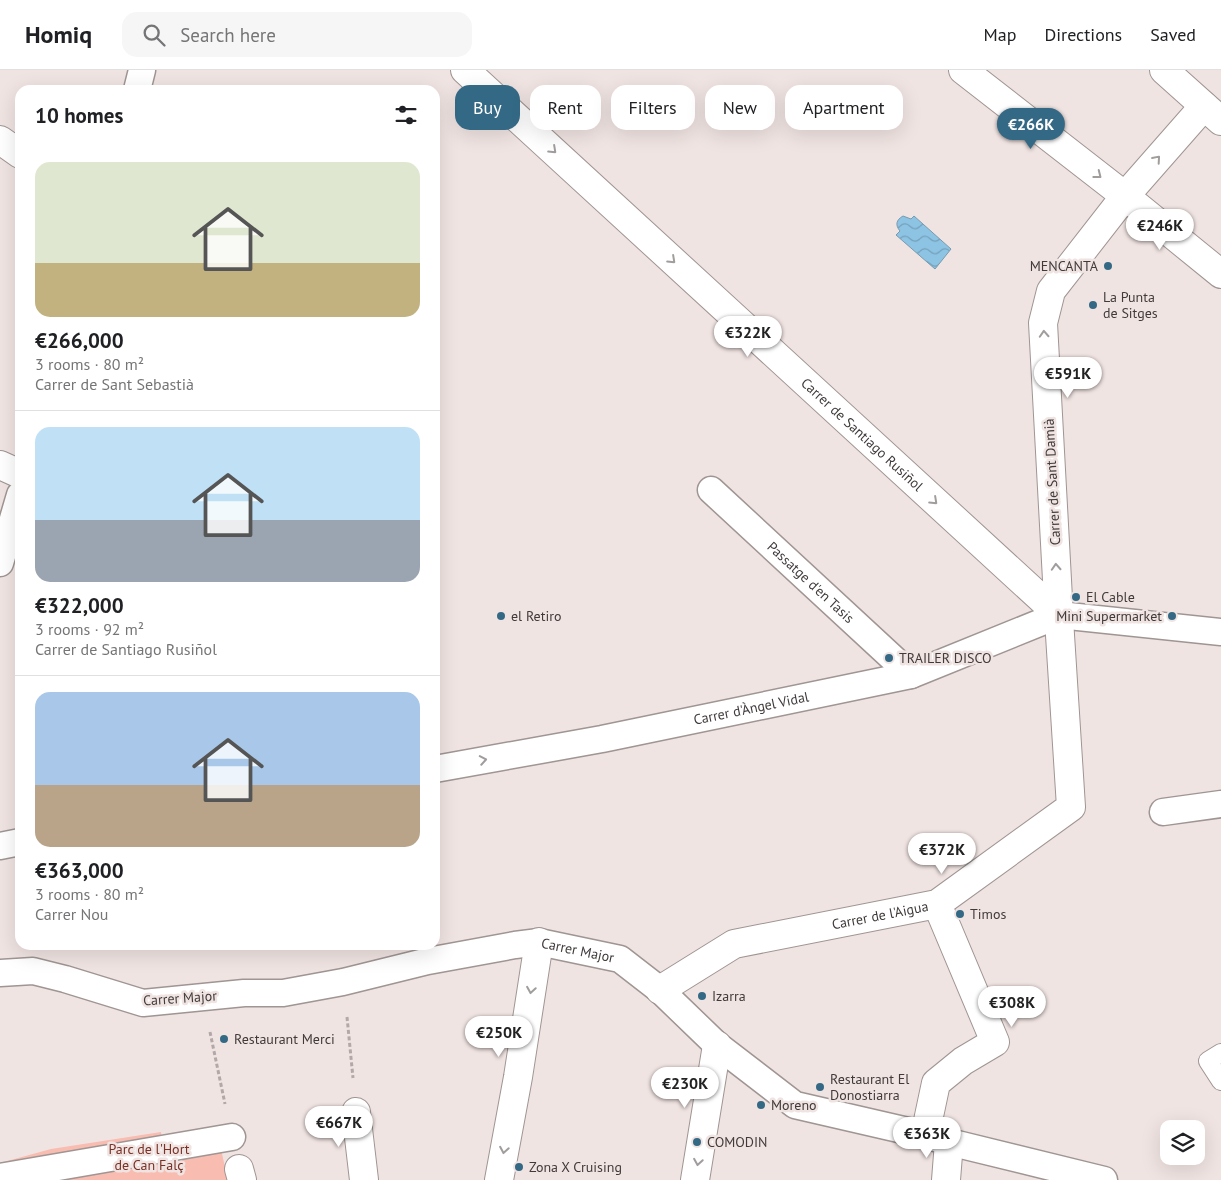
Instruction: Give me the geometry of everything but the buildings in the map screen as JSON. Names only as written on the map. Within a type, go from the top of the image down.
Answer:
[{"type":"street","points":[[138,85],[142,70]]},
{"type":"street","name":"Carrer de Santiago Rusiñol","points":[[465,70],[1059,615]]},
{"type":"street","points":[[962,70],[1125,196],[1221,274]]},
{"type":"street","points":[[1164,70],[1213,113]]},
{"type":"street","name":"Carrer de Sant Damià","points":[[1059,615],[1043,323],[1051,291],[1125,196],[1213,113]]},
{"type":"street","points":[[0,140],[15,150]]},
{"type":"street","points":[[0,465],[15,472]]},
{"type":"street","name":"Passatge d'en Tasis","points":[[711,490],[911,676]]},
{"type":"street","points":[[0,563],[15,512]]},
{"type":"street","points":[[1059,615],[1221,632]]},
{"type":"street","name":"Carrer d'Àngel Vidal","points":[[440,768],[602,739],[911,676],[1059,615]]},
{"type":"street","name":"Carrer de l'Aigua","points":[[660,990],[734,944],[937,904],[1071,807],[1059,615]]},
{"type":"street","points":[[1163,812],[1221,804]]},
{"type":"street","points":[[0,846],[15,843]]},
{"type":"street","points":[[937,904],[995,1042],[963,1061],[936,1083],[937,1139],[946,1180]]},
{"type":"street","points":[[499,1180],[518,1077],[538,942]]},
{"type":"street","name":"Carrer Major","points":[[0,973],[33,971],[143,1003],[244,993],[283,993],[343,982],[428,962],[538,942],[620,959],[660,990],[717,1045],[795,1105],[1104,1180]]},
{"type":"street","points":[[696,1180],[717,1045]]},
{"type":"street","points":[[356,1112],[364,1180]]},
{"type":"street","points":[[0,1177],[232,1138]]},
{"type":"lane","points":[[1221,1053],[1208,1060],[1221,1081]]},
{"type":"path","points":[[343,982],[356,1112]]},
{"type":"green space","name":"Parc de l'Hort de Can Falç","points":[[161,1132],[162,1138],[217,1132],[228,1180],[0,1180],[0,1163],[51,1149]]},
{"type":"water","points":[[903,216],[911,219],[914,216],[951,249],[935,269],[896,235],[900,231],[897,223]]},
{"type":"place","name":"MENCANTA","points":[[1108,266]]},
{"type":"place","name":"La Punta de Sitges","points":[[1093,305]]},
{"type":"place","name":"El Cable","points":[[1076,597]]},
{"type":"place","name":"el Retiro","points":[[501,616]]},
{"type":"place","name":"Mini Supermarket","points":[[1172,616]]},
{"type":"place","name":"TRAILER DISCO","points":[[889,658]]},
{"type":"place","name":"Timos","points":[[960,914]]},
{"type":"place","name":"Izarra","points":[[702,996]]},
{"type":"place","name":"Restaurant Merci","points":[[224,1039]]},
{"type":"place","name":"Restaurant El Donostiarra","points":[[820,1087]]},
{"type":"place","name":"Moreno","points":[[761,1105]]},
{"type":"place","name":"COMODIN","points":[[697,1142]]},
{"type":"place","name":"Zona X Cruising","points":[[519,1167]]}]
